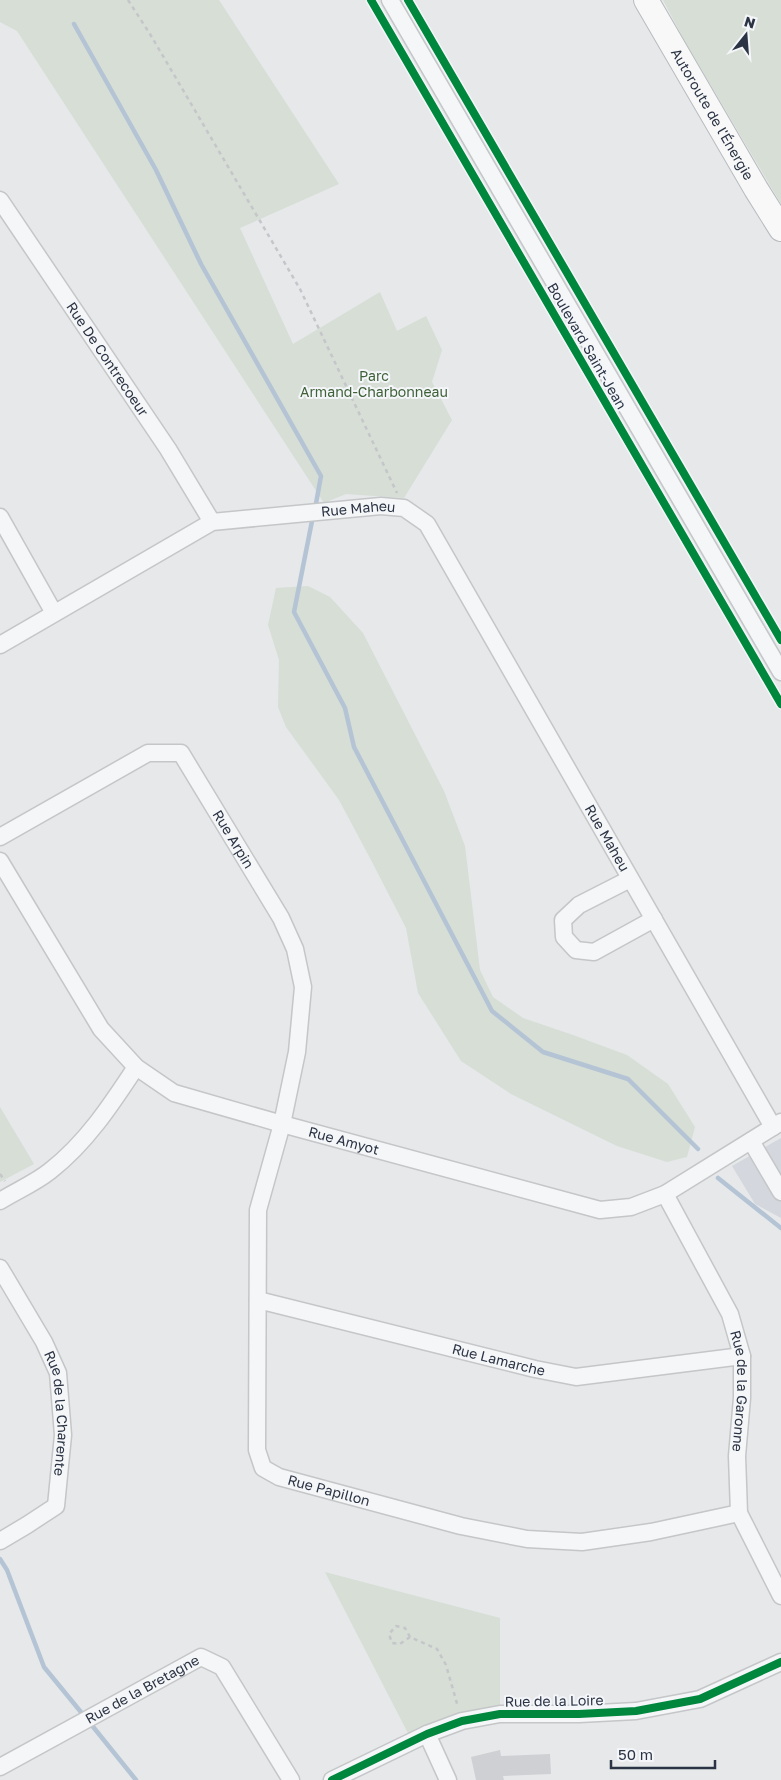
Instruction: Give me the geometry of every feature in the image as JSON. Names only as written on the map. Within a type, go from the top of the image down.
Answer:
[{"type":"highway","name":"Autoroute de l'Énergie","points":[[646,0],[781,230]]},
{"type":"street","name":"Boulevard Saint-Jean","points":[[390,0],[781,672]]},
{"type":"street","name":"Rue De Contrecoeur","points":[[0,200],[168,449],[212,522]]},
{"type":"street","name":"Rue Maheu","points":[[0,645],[212,522],[381,506],[404,508],[427,524],[630,879],[777,1125]]},
{"type":"street","points":[[0,518],[54,613]]},
{"type":"street","name":"Rue Arpin","points":[[0,837],[148,753],[181,754],[281,918],[295,949],[303,987],[297,1052],[282,1124]]},
{"type":"street","name":"Rue Amyot","points":[[0,861],[102,1028],[136,1067],[174,1093],[600,1210],[631,1207],[665,1194],[777,1125]]},
{"type":"street","name":"Rue Maheu","points":[[630,879],[579,905],[564,920],[564,937],[576,950],[594,952],[654,919]]},
{"type":"street","points":[[0,1201],[49,1172],[62,1160],[100,1122],[136,1067]]},
{"type":"street","name":"Rue Papillon","points":[[282,1124],[258,1210],[257,1450],[263,1468],[279,1477],[461,1526],[527,1539],[582,1542],[650,1532],[739,1513]]},
{"type":"street","points":[[751,1140],[781,1192]]},
{"type":"street","name":"Rue de la Garonne","points":[[665,1194],[730,1314],[742,1356],[742,1398],[737,1456],[739,1513],[781,1596]]},
{"type":"street","name":"Rue de la Charente","points":[[0,1268],[44,1342],[58,1373],[63,1435],[56,1506],[0,1541]]},
{"type":"street","name":"Rue Lamarche","points":[[258,1300],[535,1369],[576,1377],[742,1356]]},
{"type":"street","name":"Rue de la Bretagne","points":[[0,1767],[201,1657],[222,1667],[291,1780]]},
{"type":"street","name":"Rue de la Loire","points":[[332,1780],[427,1734],[462,1721],[500,1714],[579,1714],[636,1711],[700,1699],[781,1662]]},
{"type":"street","points":[[427,1734],[448,1780]]},
{"type":"path","points":[[128,0],[150,34],[300,289],[404,508]]},
{"type":"path","points":[[410,1637],[400,1644],[392,1643],[389,1634],[396,1626],[405,1628],[410,1637],[437,1649],[446,1665],[462,1721]]},
{"type":"shaded area","points":[[781,1138],[781,1218],[755,1204],[732,1166]]},
{"type":"green space","name":"Parc Armand-Charbonneau","points":[[0,0],[219,0],[339,184],[240,228],[293,344],[380,292],[397,331],[426,316],[442,350],[432,382],[452,420],[404,498],[346,494],[324,503],[17,31],[0,22]]},
{"type":"green space","points":[[663,0],[781,0],[781,204],[683,38]]},
{"type":"green space","points":[[308,586],[330,597],[363,633],[444,791],[465,846],[480,970],[493,997],[523,1018],[627,1055],[668,1084],[695,1127],[687,1157],[667,1162],[617,1146],[511,1094],[461,1061],[418,993],[406,928],[371,860],[339,800],[286,727],[278,707],[279,660],[268,625],[276,588]]},
{"type":"green space","points":[[0,1107],[34,1164],[0,1182]]},
{"type":"green space","points":[[325,1572],[500,1618],[500,1714],[412,1741]]},
{"type":"building","points":[[500,1750],[501,1756],[550,1754],[551,1774],[503,1776],[504,1780],[476,1780],[471,1757]]},
{"type":"waterway","points":[[74,24],[156,170],[201,264],[321,476],[315,509]]},
{"type":"waterway","points":[[313,516],[294,612],[345,708],[354,747],[492,1011],[543,1052],[628,1079],[698,1149]]},
{"type":"waterway","points":[[718,1178],[781,1228]]},
{"type":"waterway","points":[[0,1559],[7,1570],[44,1667],[85,1717]]},
{"type":"waterway","points":[[90,1723],[136,1780]]},
{"type":"cycle path","points":[[371,0],[781,704]]},
{"type":"cycle path","points":[[408,0],[781,640]]},
{"type":"cycle path","points":[[332,1780],[427,1734],[462,1721],[500,1714],[579,1714],[636,1711],[700,1699],[781,1662]]}]
